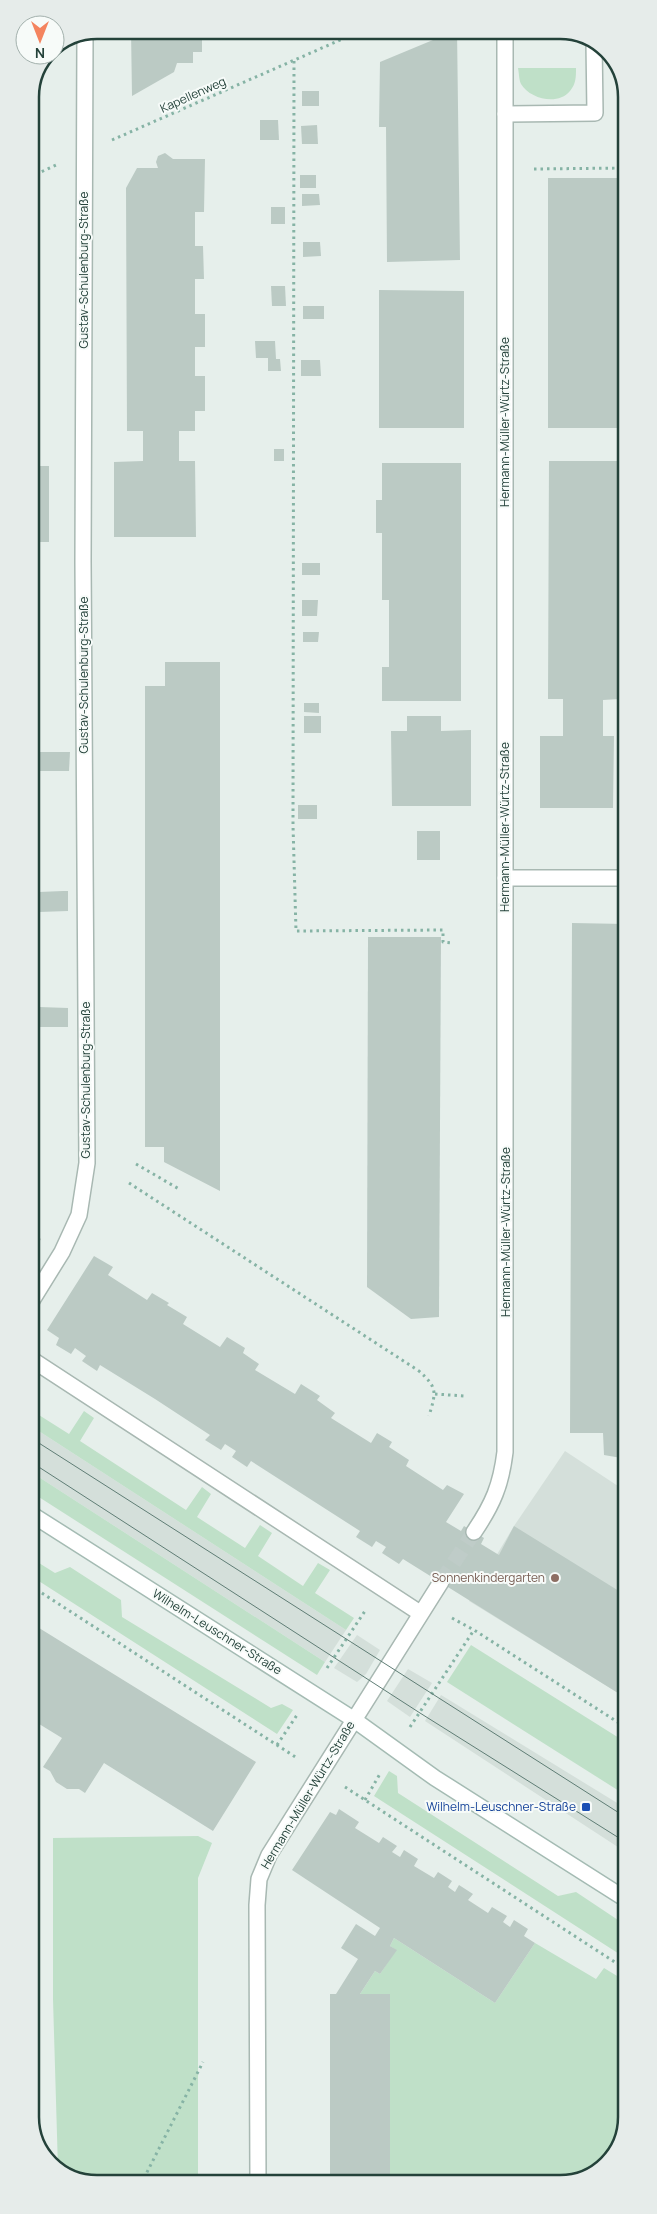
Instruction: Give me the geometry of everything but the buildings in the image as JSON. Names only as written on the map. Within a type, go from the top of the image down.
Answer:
[{"type":"street","name":"Hermann-Müller-Würtz-Straße","points":[[474,1532],[496,1497],[502,1478],[505,1452],[505,39]]},
{"type":"street","name":"Gustav-Schulenburg-Straße","points":[[39,1289],[62,1252],[80,1215],[87,1163],[83,562],[85,40]]},
{"type":"street","points":[[505,114],[595,113],[594,50]]},
{"type":"street","points":[[505,878],[618,878]]},
{"type":"street","points":[[39,1364],[420,1613]]},
{"type":"street","name":"Wilhelm-Leuschner-Straße","points":[[39,1519],[353,1719],[435,1778],[618,1894]]},
{"type":"street","name":"Hermann-Müller-Würtz-Straße","points":[[258,2175],[257,1892],[262,1868],[353,1719],[441,1582]]},
{"type":"path","name":"Kapellenweg","points":[[39,173],[344,39]]},
{"type":"path","points":[[294,61],[293,825],[296,931],[443,930],[444,942],[452,942]]},
{"type":"path","points":[[505,169],[618,168]]},
{"type":"path","points":[[136,1164],[179,1189]]},
{"type":"path","points":[[128,1183],[419,1371],[432,1383],[435,1394],[429,1416]]},
{"type":"path","points":[[435,1394],[464,1396]]},
{"type":"path","points":[[278,1745],[380,1587]]},
{"type":"path","points":[[39,1591],[618,1964]]},
{"type":"path","points":[[420,1613],[448,1616],[474,1630],[618,1722]]},
{"type":"path","points":[[442,1678],[474,1630]]},
{"type":"path","points":[[146,2175],[203,2062]]},
{"type":"shaded area","points":[[39,1431],[346,1630],[325,1662],[39,1477]]},
{"type":"shaded area","name":"Sonnenkindergarten","points":[[565,1451],[618,1486],[618,1693],[469,1601],[514,1526]]},
{"type":"shaded area","points":[[357,1635],[380,1650],[366,1674],[357,1682],[334,1668]]},
{"type":"shaded area","points":[[408,1669],[432,1683],[410,1717],[387,1701]]},
{"type":"shaded area","points":[[441,1695],[618,1803],[618,1847],[425,1721]]},
{"type":"green space","points":[[518,68],[576,68],[575,80],[572,88],[565,96],[544,99],[531,94],[525,89],[520,82]]},
{"type":"green space","points":[[84,1411],[94,1418],[80,1441],[186,1510],[202,1487],[211,1494],[197,1517],[245,1548],[260,1525],[272,1533],[258,1556],[303,1586],[318,1563],[330,1570],[315,1593],[354,1618],[346,1630],[39,1431],[39,1415],[69,1434]]},
{"type":"green space","points":[[39,1477],[325,1662],[317,1675],[39,1497]]},
{"type":"green space","points":[[39,1563],[55,1573],[70,1567],[121,1600],[122,1617],[271,1708],[282,1704],[293,1710],[277,1734],[39,1581]]},
{"type":"green space","points":[[471,1645],[618,1737],[618,1790],[447,1682]]},
{"type":"green space","points":[[389,1771],[397,1776],[398,1793],[558,1896],[576,1892],[618,1920],[618,1953],[374,1796]]},
{"type":"green space","points":[[198,1836],[212,1843],[198,1878],[198,2175],[93,2175],[75,2171],[58,2161],[53,1999],[53,1838]]},
{"type":"green space","points":[[394,1938],[495,2003],[535,1943],[596,1979],[604,1968],[618,1977],[618,2125],[615,2136],[604,2156],[589,2167],[572,2174],[390,2175],[390,1995],[360,1994],[375,1971],[380,1974],[396,1950],[390,1946]]},
{"type":"tunnel","points":[[441,1582],[474,1532]]},
{"type":"tram line","points":[[39,1443],[618,1812]]},
{"type":"tram line","points":[[39,1467],[420,1713],[618,1837]]},
{"type":"place","name":"Sonnenkindergarten","points":[[555,1578]]},
{"type":"place","name":"Wilhelm-Leuschner-Straße","points":[[586,1807]]}]
